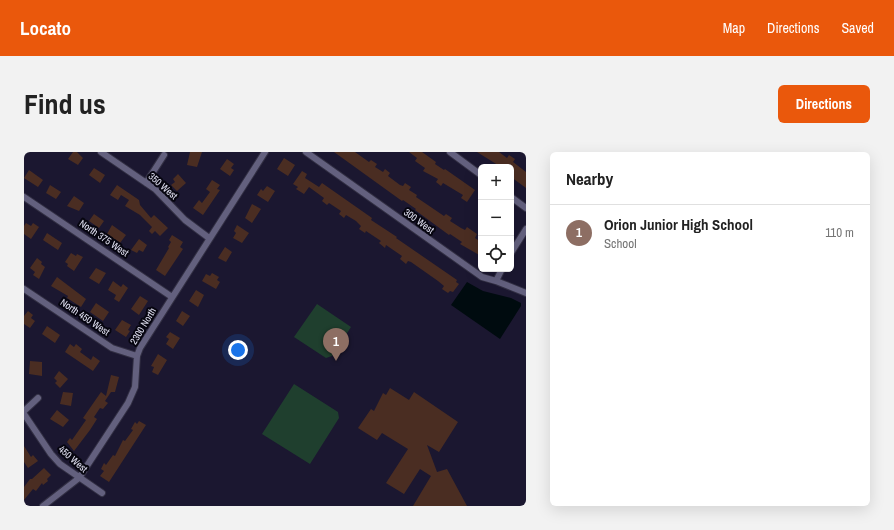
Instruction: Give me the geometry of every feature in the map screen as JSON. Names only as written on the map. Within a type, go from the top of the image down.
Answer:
[{"type":"street","name":"350 West","points":[[101,152],[146,183],[163,197],[185,220],[209,238]]},
{"type":"street","name":"2300 North","points":[[43,506],[79,478],[132,395],[135,386],[137,356],[144,340],[265,152]]},
{"type":"street","name":"300 West","points":[[306,152],[314,154],[482,278],[496,281],[526,293]]},
{"type":"street","points":[[450,152],[478,173]]},
{"type":"street","points":[[146,183],[164,155]]},
{"type":"street","name":"North 375 West","points":[[24,197],[172,297]]},
{"type":"street","points":[[514,199],[526,208]]},
{"type":"street","points":[[514,248],[526,229]]},
{"type":"street","points":[[496,281],[500,272]]},
{"type":"street","name":"North 450 West","points":[[24,289],[112,348],[137,356]]},
{"type":"street","points":[[24,413],[38,398]]},
{"type":"street","name":"450 West","points":[[24,413],[51,454],[79,478],[102,493]]},
{"type":"green space","points":[[317,304],[351,327],[332,356],[326,358],[294,337]]},
{"type":"green space","points":[[294,384],[338,412],[339,418],[310,464],[262,434]]},
{"type":"shaded area","points":[[467,282],[483,291],[511,298],[521,303],[521,306],[500,339],[451,305]]},
{"type":"building","points":[[73,152],[77,152],[83,158],[78,165],[68,159]]},
{"type":"building","points":[[190,152],[202,152],[197,167],[187,165]]},
{"type":"building","points":[[334,152],[355,152],[369,162],[371,160],[377,164],[375,167],[383,172],[385,169],[390,173],[388,176],[400,185],[403,186],[405,183],[411,187],[409,190],[417,195],[416,197],[444,216],[446,214],[452,218],[450,221],[461,228],[465,230],[467,227],[477,234],[475,238],[478,240],[478,254],[460,244],[462,242],[450,234],[449,235],[415,210],[416,209],[403,200],[402,201]]},
{"type":"building","points":[[409,152],[422,152],[436,162],[435,164],[444,170],[445,169],[475,190],[467,202],[461,198],[463,195],[443,183],[441,186],[436,182],[438,179],[423,171],[425,168],[415,161],[417,158]]},
{"type":"building","points":[[477,152],[499,152],[507,158],[509,155],[515,159],[513,162],[526,172],[526,188],[514,179],[514,164],[496,164]]},
{"type":"building","points":[[284,158],[295,165],[288,176],[277,169]]},
{"type":"building","points":[[227,159],[234,164],[231,168],[234,170],[230,176],[220,169]]},
{"type":"building","points":[[94,168],[105,175],[100,183],[89,175]]},
{"type":"building","points":[[29,170],[43,180],[38,187],[24,178]]},
{"type":"building","points":[[302,171],[307,174],[305,178],[319,187],[322,183],[372,218],[371,220],[397,237],[396,238],[457,280],[456,282],[459,284],[453,292],[450,291],[448,293],[442,289],[444,286],[411,262],[408,261],[406,264],[400,259],[402,256],[386,245],[385,248],[379,243],[381,241],[366,231],[365,233],[359,229],[361,226],[356,221],[346,215],[344,218],[339,214],[341,211],[329,203],[327,205],[322,201],[324,198],[309,187],[304,194],[296,189],[298,187],[293,184]]},
{"type":"building","points":[[178,174],[186,183],[177,191],[171,185],[175,182],[173,179]]},
{"type":"building","points":[[212,180],[220,185],[217,189],[220,190],[203,215],[193,208],[199,200],[202,203],[210,192],[206,189]]},
{"type":"building","points":[[50,185],[61,192],[56,199],[46,193]]},
{"type":"building","points":[[117,185],[139,200],[140,205],[151,218],[154,215],[168,228],[160,236],[155,231],[152,234],[149,231],[152,227],[140,215],[125,206],[129,200],[121,195],[118,200],[110,195]]},
{"type":"building","points":[[267,186],[275,191],[268,202],[257,195],[261,189],[263,191]]},
{"type":"building","points":[[74,196],[84,203],[79,211],[67,206]]},
{"type":"building","points":[[252,204],[261,209],[252,223],[245,218]]},
{"type":"building","points":[[94,214],[104,221],[99,228],[89,221]]},
{"type":"building","points":[[26,223],[31,226],[33,223],[39,227],[31,239],[24,234],[24,226]]},
{"type":"building","points":[[112,225],[126,235],[120,243],[107,234]]},
{"type":"building","points":[[237,225],[249,233],[242,243],[233,238],[236,233],[234,231]]},
{"type":"building","points":[[47,233],[62,243],[58,250],[43,240]]},
{"type":"building","points":[[172,235],[183,242],[180,247],[183,249],[165,276],[156,270],[169,248],[168,247],[171,242],[169,240]]},
{"type":"building","points":[[139,239],[147,245],[143,252],[139,250],[137,253],[131,250]]},
{"type":"building","points":[[225,247],[232,252],[226,262],[218,258]]},
{"type":"building","points":[[71,253],[76,256],[77,254],[83,257],[74,271],[67,266],[68,264],[65,262]]},
{"type":"building","points":[[37,258],[45,267],[39,279],[33,275],[35,272],[30,268]]},
{"type":"building","points":[[96,268],[106,273],[99,284],[89,278]]},
{"type":"building","points":[[212,273],[219,277],[217,280],[220,282],[216,289],[202,281],[206,274],[210,276]]},
{"type":"building","points":[[57,277],[86,299],[81,307],[67,298],[68,296],[51,286]]},
{"type":"building","points":[[113,281],[121,287],[123,284],[128,288],[119,302],[114,299],[116,295],[108,290]]},
{"type":"building","points":[[196,290],[204,295],[198,307],[189,301]]},
{"type":"building","points":[[140,296],[148,301],[139,315],[131,309]]},
{"type":"building","points":[[96,303],[109,312],[103,321],[90,312]]},
{"type":"building","points":[[28,311],[33,315],[31,318],[35,321],[30,328],[24,324],[24,316]]},
{"type":"building","points":[[182,311],[190,316],[183,326],[176,321]]},
{"type":"building","points":[[122,320],[131,325],[128,330],[130,331],[126,337],[115,330]]},
{"type":"building","points":[[47,326],[60,335],[55,343],[42,334]]},
{"type":"building","points":[[170,332],[180,338],[173,349],[166,344],[169,339],[166,337]]},
{"type":"building","points":[[70,344],[74,347],[76,344],[82,349],[80,352],[91,360],[93,356],[100,361],[93,371],[65,352]]},
{"type":"building","points":[[158,354],[167,360],[158,375],[152,372],[154,367],[151,366]]},
{"type":"building","points":[[30,361],[42,362],[42,376],[29,374]]},
{"type":"building","points":[[59,371],[68,379],[60,388],[55,383],[57,381],[54,378]]},
{"type":"building","points":[[111,375],[119,377],[115,392],[111,392],[105,401],[108,403],[103,409],[100,408],[94,417],[97,419],[74,451],[67,442],[70,438],[72,440],[86,420],[83,418],[101,392],[106,396]]},
{"type":"building","points":[[390,388],[409,400],[414,392],[458,422],[439,452],[427,445],[437,472],[447,469],[467,506],[413,506],[431,476],[420,469],[404,494],[386,483],[408,449],[382,433],[377,440],[358,428],[371,409],[374,411],[383,393],[386,395]]},
{"type":"building","points":[[63,392],[73,393],[71,406],[60,404]]},
{"type":"building","points":[[57,410],[69,420],[63,427],[50,419]]},
{"type":"building","points":[[139,421],[146,425],[109,482],[100,476],[104,471],[101,469],[104,463],[106,465],[113,455],[115,456],[123,440],[125,441],[133,430],[131,429],[135,422],[137,424]]},
{"type":"building","points":[[24,446],[31,457],[33,455],[38,461],[28,468],[24,462]]},
{"type":"building","points":[[44,468],[51,475],[47,479],[48,481],[43,485],[42,483],[36,491],[33,489],[24,500],[24,487],[30,479],[32,479]]},
{"type":"place","name":"Orion Junior High School","points":[[336,361]]}]
